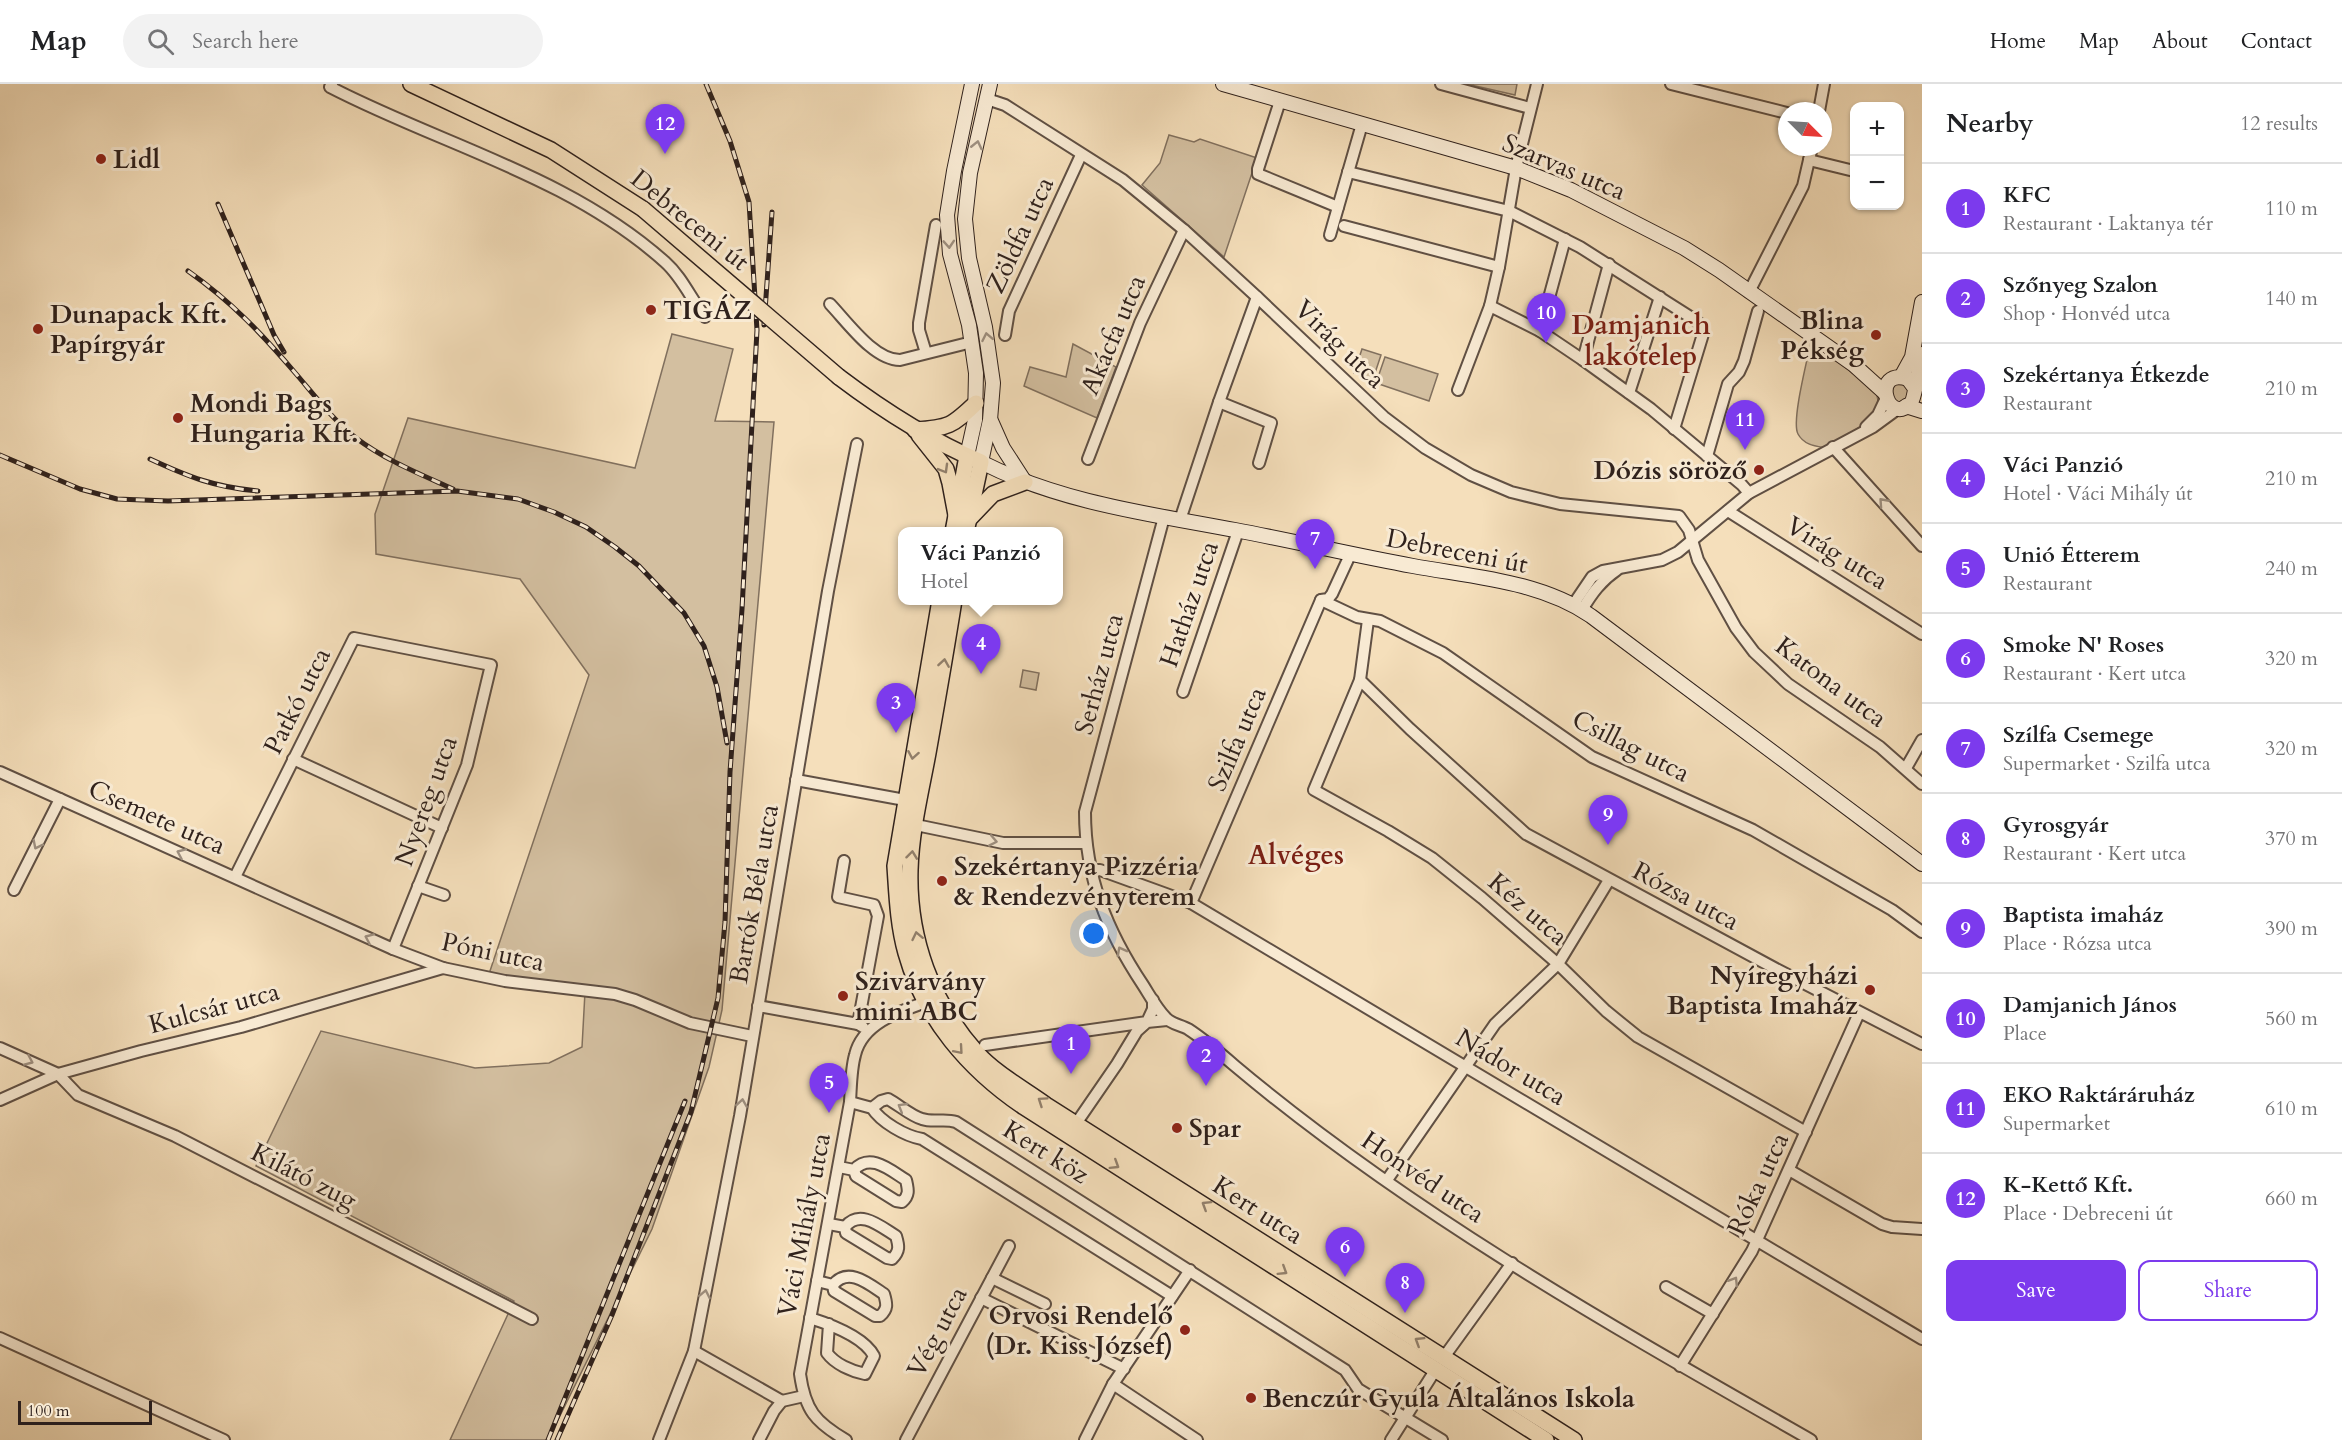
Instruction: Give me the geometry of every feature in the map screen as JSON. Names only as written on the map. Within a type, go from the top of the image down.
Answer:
[{"type":"main road","name":"Debreceni út","points":[[411,84],[551,150],[643,208],[839,376],[915,430],[974,459]]},
{"type":"main road","points":[[915,430],[942,429],[958,421],[976,403]]},
{"type":"main road","name":"Debreceni út","points":[[915,430],[946,469],[963,522]]},
{"type":"main road","points":[[963,522],[974,459]]},
{"type":"main road","points":[[963,522],[993,494],[1025,482]]},
{"type":"main road","points":[[932,1000],[906,952],[897,908],[895,866],[939,605]]},
{"type":"main road","points":[[932,1000],[912,914],[910,869],[953,605]]},
{"type":"main road","name":"Kert utca","points":[[932,1000],[979,1055],[1072,1129],[1440,1363],[1575,1440]]},
{"type":"main road","name":"Kert utca","points":[[1440,1363],[1546,1440]]},
{"type":"street","points":[[332,84],[330,87],[367,106],[500,161],[568,194],[622,228],[667,263],[705,317]]},
{"type":"street","points":[[972,84],[947,215],[952,263],[972,342],[976,373],[974,459]]},
{"type":"street","points":[[974,459],[990,420],[993,395],[992,365],[969,258],[965,219],[970,173],[990,84]]},
{"type":"street","name":"Szarvas utca","points":[[1223,84],[1516,168],[1571,190],[1684,248],[1854,365],[1885,396]]},
{"type":"street","points":[[1441,84],[1530,108]]},
{"type":"street","points":[[1458,390],[1490,306],[1516,168],[1536,84]]},
{"type":"street","points":[[1671,84],[1778,111]]},
{"type":"street","points":[[1821,102],[1824,84]]},
{"type":"street","name":"Virág utca","points":[[987,99],[1005,105],[1124,180],[1257,297],[1384,417],[1425,448],[1471,475],[1511,492],[1560,504],[1679,516],[1689,530],[1692,542]]},
{"type":"street","points":[[1280,101],[1258,174],[1338,207]]},
{"type":"street","points":[[1330,235],[1362,124]]},
{"type":"street","name":"Zöldfa utca","points":[[1005,335],[1009,310],[1081,155]]},
{"type":"street","points":[[1749,292],[1803,186],[1810,156]]},
{"type":"street","points":[[1809,160],[1850,170]]},
{"type":"street","points":[[1348,172],[1509,211],[1609,264],[1695,320],[1701,325],[1703,334],[1674,429]]},
{"type":"street","points":[[926,352],[919,323],[936,225]]},
{"type":"street","points":[[1344,226],[1499,267]]},
{"type":"street","name":"Akácfa utca","points":[[1088,459],[1140,323],[1184,231]]},
{"type":"street","points":[[1540,331],[1565,239]]},
{"type":"street","points":[[1583,360],[1609,264]]},
{"type":"street","points":[[1180,520],[1257,297]]},
{"type":"street","points":[[1629,393],[1660,297]]},
{"type":"street","points":[[1859,433],[1878,414],[1885,396],[1885,388],[1908,365],[1915,345],[1922,302]]},
{"type":"street","points":[[830,304],[876,352],[889,360],[900,360],[972,342]]},
{"type":"street","points":[[1490,306],[1540,331],[1629,393],[1742,485],[1749,494]]},
{"type":"street","points":[[1707,456],[1728,384],[1739,372],[1744,360],[1758,311]]},
{"type":"street","points":[[1578,607],[1592,577],[1603,571],[1662,560],[1692,542],[1749,494],[1886,420],[1911,400],[1922,354]]},
{"type":"street","name":"Szarvas utca","points":[[1854,365],[1896,378]]},
{"type":"street","points":[[1896,378],[1908,379],[1911,400],[1922,411]]},
{"type":"street","points":[[1885,396],[1891,405],[1911,400]]},
{"type":"street","points":[[1219,402],[1271,423],[1259,463]]},
{"type":"street","points":[[990,420],[1003,448],[1025,482]]},
{"type":"street","name":"Bartók Béla utca","points":[[659,1440],[693,1352],[740,1116],[828,591],[857,444]]},
{"type":"street","points":[[1833,447],[1922,546]]},
{"type":"street","name":"Debreceni út","points":[[974,459],[1025,482],[1076,497],[1347,554],[1532,588],[1578,607],[1922,864]]},
{"type":"street","name":"Virág utca","points":[[1728,511],[1922,634]]},
{"type":"street","name":"Serház utca","points":[[1085,843],[1085,812],[1164,517]]},
{"type":"street","name":"Hatház utca","points":[[1184,692],[1238,531]]},
{"type":"street","name":"Katona utca","points":[[1692,542],[1698,560],[1736,628],[1754,652],[1788,684],[1880,747],[1922,784]]},
{"type":"street","name":"Szilfa utca","points":[[1191,903],[1328,591],[1347,554]]},
{"type":"street","name":"Csillag utca","points":[[1324,600],[1357,617],[1380,621],[1443,653],[1592,757],[1753,830],[1892,910],[1922,932]]},
{"type":"street","points":[[1360,680],[1368,620]]},
{"type":"street","name":"Patkó utca","points":[[235,877],[354,638],[491,665]]},
{"type":"street","name":"Nyereg utca","points":[[393,949],[467,765],[491,665]]},
{"type":"street","name":"Rózsa utca","points":[[1360,680],[1410,729],[1526,834],[1859,1013],[1922,1044]]},
{"type":"street","name":"Kéz utca","points":[[1360,680],[1314,790],[1432,858],[1558,964],[1606,1011],[1638,1037],[1806,1132]]},
{"type":"street","points":[[1906,768],[1922,740]]},
{"type":"street","points":[[293,759],[442,828]]},
{"type":"street","name":"Csemete utca","points":[[0,771],[235,877]]},
{"type":"street","points":[[796,780],[905,800]]},
{"type":"street","name":"Csemete utca","points":[[14,890],[60,799]]},
{"type":"street","points":[[916,825],[1003,843],[1085,843],[1092,870]]},
{"type":"street","points":[[844,861],[838,897],[874,905],[878,916],[858,1024]]},
{"type":"street","name":"Nádor utca","points":[[1092,870],[1100,870],[1191,903],[1922,1339]]},
{"type":"street","name":"Honvéd utca","points":[[1092,870],[1104,917],[1125,958],[1167,1020],[1205,1041],[1299,1120],[1512,1263],[1601,1320],[1811,1440]]},
{"type":"street","name":"Póni utca","points":[[235,877],[393,949],[443,968],[505,981],[615,994],[690,1023],[752,1036]]},
{"type":"street","points":[[1386,1180],[1495,1024],[1558,964],[1609,880]]},
{"type":"street","points":[[418,886],[444,895]]},
{"type":"street","name":"Kulcsár utca","points":[[0,1100],[58,1074],[241,1027],[443,968]]},
{"type":"street","points":[[758,1006],[858,1024],[868,1031],[880,1021],[932,1000]]},
{"type":"street","points":[[1072,1129],[1117,1065],[1137,1031],[1147,1022],[1153,1009],[1153,1000]]},
{"type":"street","name":"Róka utca","points":[[1680,1366],[1757,1240],[1859,1013]]},
{"type":"street","points":[[985,1045],[1167,1020]]},
{"type":"street","name":"Váci Mihály utca","points":[[804,1396],[800,1374],[839,1167],[850,1102],[854,1056],[859,1042],[868,1031]]},
{"type":"street","points":[[0,1048],[58,1074]]},
{"type":"street","name":"Kilátó zug","points":[[58,1074],[78,1095],[175,1136],[532,1319]]},
{"type":"street","name":"Kert köz","points":[[872,1108],[888,1099],[921,1119],[945,1118],[956,1122],[1345,1370],[1358,1389],[1442,1440]]},
{"type":"street","name":"Kert köz","points":[[850,1102],[872,1108],[876,1114],[911,1137],[922,1138],[1172,1296]]},
{"type":"street","points":[[922,1138],[933,1120]]},
{"type":"street","points":[[839,1167],[854,1170],[863,1163],[878,1162],[906,1180],[909,1191],[906,1198],[902,1202],[896,1201],[856,1176],[854,1170]]},
{"type":"street","points":[[1789,1170],[1882,1224],[1922,1229]]},
{"type":"street","points":[[828,1224],[844,1227],[853,1220],[868,1219],[896,1236],[899,1247],[897,1254],[892,1259],[887,1258],[846,1233],[844,1227]]},
{"type":"street","name":"Vég utca","points":[[906,1440],[1009,1246]]},
{"type":"street","points":[[1391,1440],[1440,1363],[1512,1263]]},
{"type":"street","points":[[1084,1440],[1113,1384],[1190,1270]]},
{"type":"street","points":[[841,1277],[857,1277],[884,1294],[887,1305],[885,1312],[880,1316],[875,1316],[834,1291],[832,1285],[841,1277]]},
{"type":"street","points":[[992,1278],[1045,1304]]},
{"type":"street","points":[[817,1281],[832,1285]]},
{"type":"street","points":[[1666,1287],[1713,1314]]},
{"type":"street","points":[[981,1298],[1124,1369]]},
{"type":"street","points":[[810,1318],[830,1324],[869,1347],[874,1356],[865,1374],[832,1360],[827,1353],[830,1324]]},
{"type":"street","points":[[0,1338],[224,1440]]},
{"type":"street","points":[[693,1352],[782,1401]]},
{"type":"street","points":[[1113,1384],[1197,1440]]},
{"type":"street","points":[[759,1440],[774,1411],[782,1401],[804,1396],[813,1416],[825,1427],[846,1440]]},
{"type":"shaded area","points":[[1467,84],[1517,84],[1515,95]]},
{"type":"shaded area","points":[[1169,135],[1194,142],[1200,139],[1257,158],[1224,257],[1142,185],[1160,163]]},
{"type":"shaded area","points":[[672,334],[733,349],[715,421],[774,422],[722,1010],[709,1067],[652,1229],[548,1440],[450,1440],[514,1301],[256,1166],[321,1031],[475,1068],[549,1063],[582,1047],[585,992],[489,974],[589,675],[520,579],[376,554],[375,514],[408,418],[635,468]]},
{"type":"shaded area","points":[[1811,341],[1876,391],[1881,414],[1826,448],[1803,441],[1796,427],[1798,403]]},
{"type":"shaded area","points":[[1073,344],[1116,367],[1097,418],[1024,386],[1030,367],[1066,377]]},
{"type":"shaded area","points":[[1362,349],[1381,355],[1373,379],[1354,373]]},
{"type":"shaded area","points":[[1385,357],[1438,374],[1429,401],[1376,383]]},
{"type":"shaded area","points":[[1903,382],[1911,390],[1904,403],[1894,402],[1890,388],[1892,385]]},
{"type":"shaded area","points":[[1023,670],[1039,673],[1036,690],[1020,687]]},
{"type":"railway","points":[[557,1440],[612,1315],[691,1112],[718,998],[725,922],[730,772],[742,609],[757,330],[749,202],[730,141],[706,84]]},
{"type":"railway","points":[[218,204],[274,335],[284,352]]},
{"type":"railway","points":[[764,325],[772,212]]},
{"type":"railway","points":[[188,271],[246,319],[332,416],[356,438],[391,460],[453,489]]},
{"type":"railway","points":[[0,455],[80,489],[117,499],[168,501],[457,491],[518,499],[554,512],[586,527],[615,547],[639,566],[684,613],[704,646],[717,687],[727,743]]},
{"type":"railway","points":[[150,459],[202,480],[228,487],[258,491]]},
{"type":"railway","points":[[548,1440],[685,1101]]},
{"type":"place","name":"K-Kettő Kft.","points":[[665,154]]},
{"type":"place","name":"Lidl","points":[[101,159]]},
{"type":"place","name":"TIGÁZ","points":[[651,310]]},
{"type":"place","name":"Dunapack Kft. Papírgyár","points":[[38,329]]},
{"type":"place","name":"Blina Pékség","points":[[1876,335]]},
{"type":"place","name":"Damjanich János","points":[[1546,343]]},
{"type":"place","name":"Mondi Bags Hungaria Kft.","points":[[178,418]]},
{"type":"place","name":"EKO Raktáráruház","points":[[1745,450]]},
{"type":"place","name":"Dózis söröző","points":[[1759,470]]},
{"type":"place","name":"Szílfa Csemege","points":[[1315,569]]},
{"type":"place","name":"Váci Panzió","points":[[981,674]]},
{"type":"place","name":"Szekértanya Étkezde","points":[[896,733]]},
{"type":"place","name":"Baptista imaház","points":[[1608,845]]},
{"type":"place","name":"Szekértanya Pizzéria & Rendezvényterem","points":[[942,881]]},
{"type":"place","name":"Nyíregyházi Baptista Imaház","points":[[1870,990]]},
{"type":"place","name":"Szivárvány mini ABC","points":[[843,996]]},
{"type":"place","name":"KFC","points":[[1071,1074]]},
{"type":"place","name":"Szőnyeg Szalon","points":[[1206,1086]]},
{"type":"place","name":"Unió Étterem","points":[[829,1113]]},
{"type":"place","name":"Spar","points":[[1177,1128]]},
{"type":"place","name":"Smoke N' Roses","points":[[1345,1277]]},
{"type":"place","name":"Gyrosgyár","points":[[1405,1313]]},
{"type":"place","name":"Orvosi Rendelő (Dr. Kiss József)","points":[[1185,1330]]},
{"type":"place","name":"Benczúr Gyula Általános Iskola","points":[[1251,1398]]},
{"type":"district","name":"Damjanich lakótelep","points":[[1641,340]]},
{"type":"district","name":"Alvéges","points":[[1296,855]]}]
